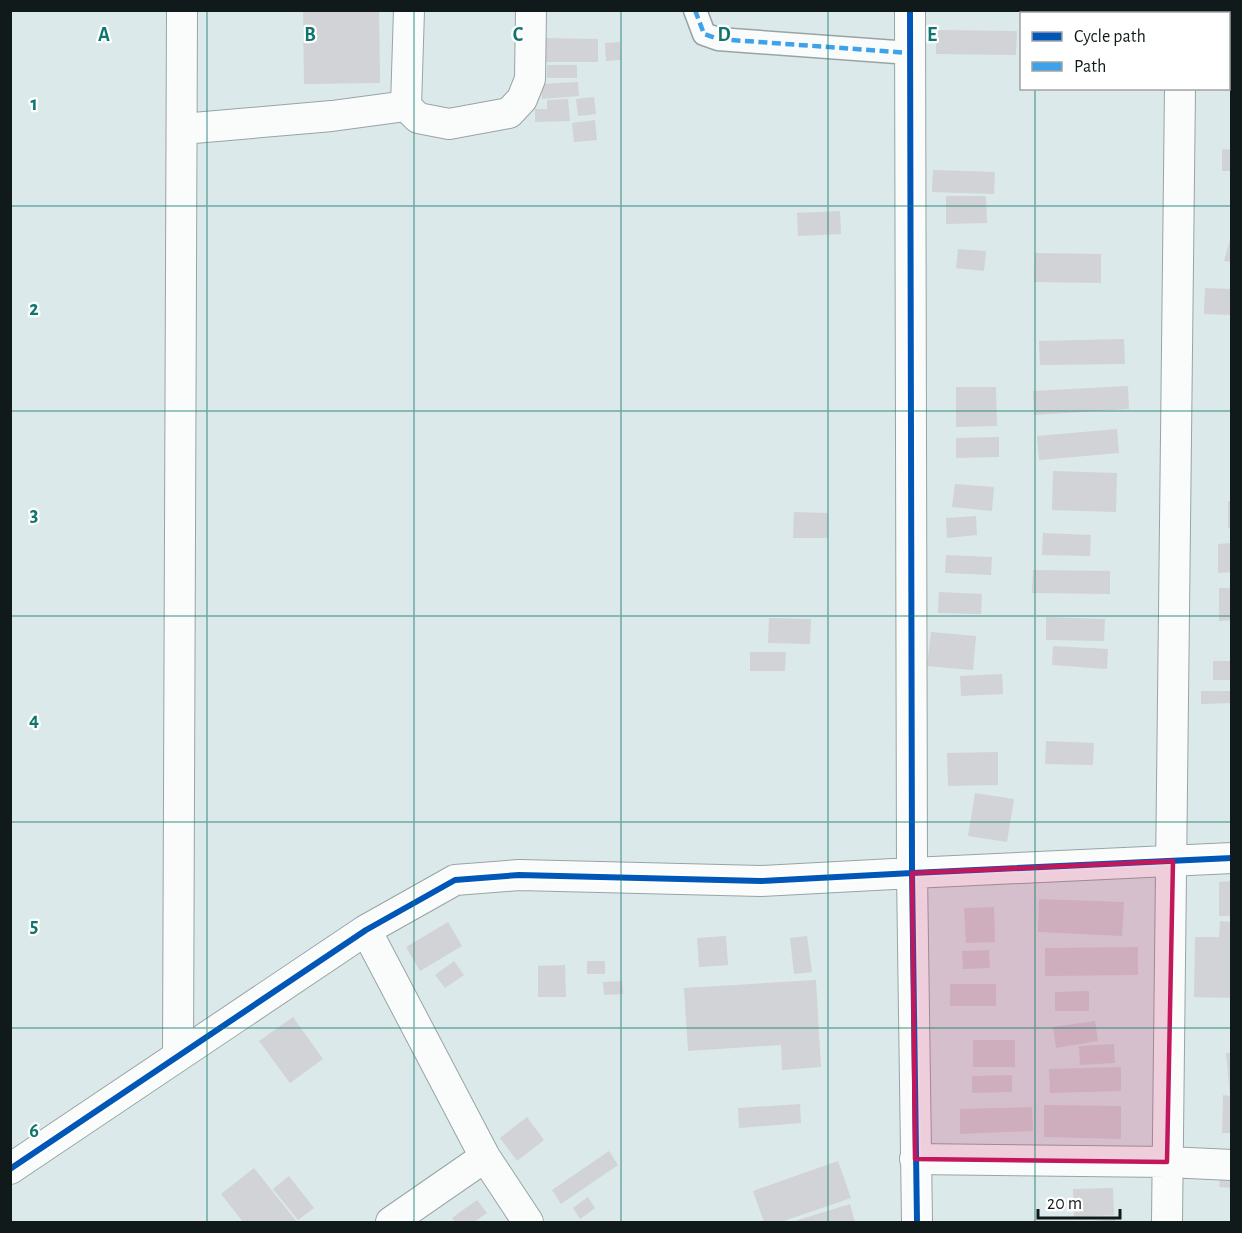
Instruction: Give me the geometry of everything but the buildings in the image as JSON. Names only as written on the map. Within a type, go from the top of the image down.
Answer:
[{"type":"street","points":[[178,1055],[182,10]]},
{"type":"street","points":[[410,10],[406,106],[418,118],[450,124],[509,113],[522,99],[530,79],[531,10]]},
{"type":"street","points":[[695,10],[704,34],[718,39],[910,53]]},
{"type":"street","points":[[910,10],[912,873],[917,1222]]},
{"type":"street","points":[[1167,1222],[1173,861],[1180,90]]},
{"type":"street","points":[[182,129],[332,116],[406,106]]},
{"type":"street","points":[[10,1169],[366,930],[455,880],[519,875],[761,882],[1232,858]]},
{"type":"street","points":[[366,930],[485,1157],[528,1222]]},
{"type":"street","points":[[391,1222],[485,1157]]},
{"type":"street","points":[[915,1159],[1232,1165]]},
{"type":"highlighted area","points":[[1173,861],[1167,1162],[915,1159],[912,873]]},
{"type":"marked path","points":[[695,10],[704,34],[718,39],[910,53]]},
{"type":"cycle path","points":[[910,10],[912,873],[917,1222]]},
{"type":"cycle path","points":[[10,1169],[366,930],[455,880],[519,875],[761,881],[1232,858]]}]
